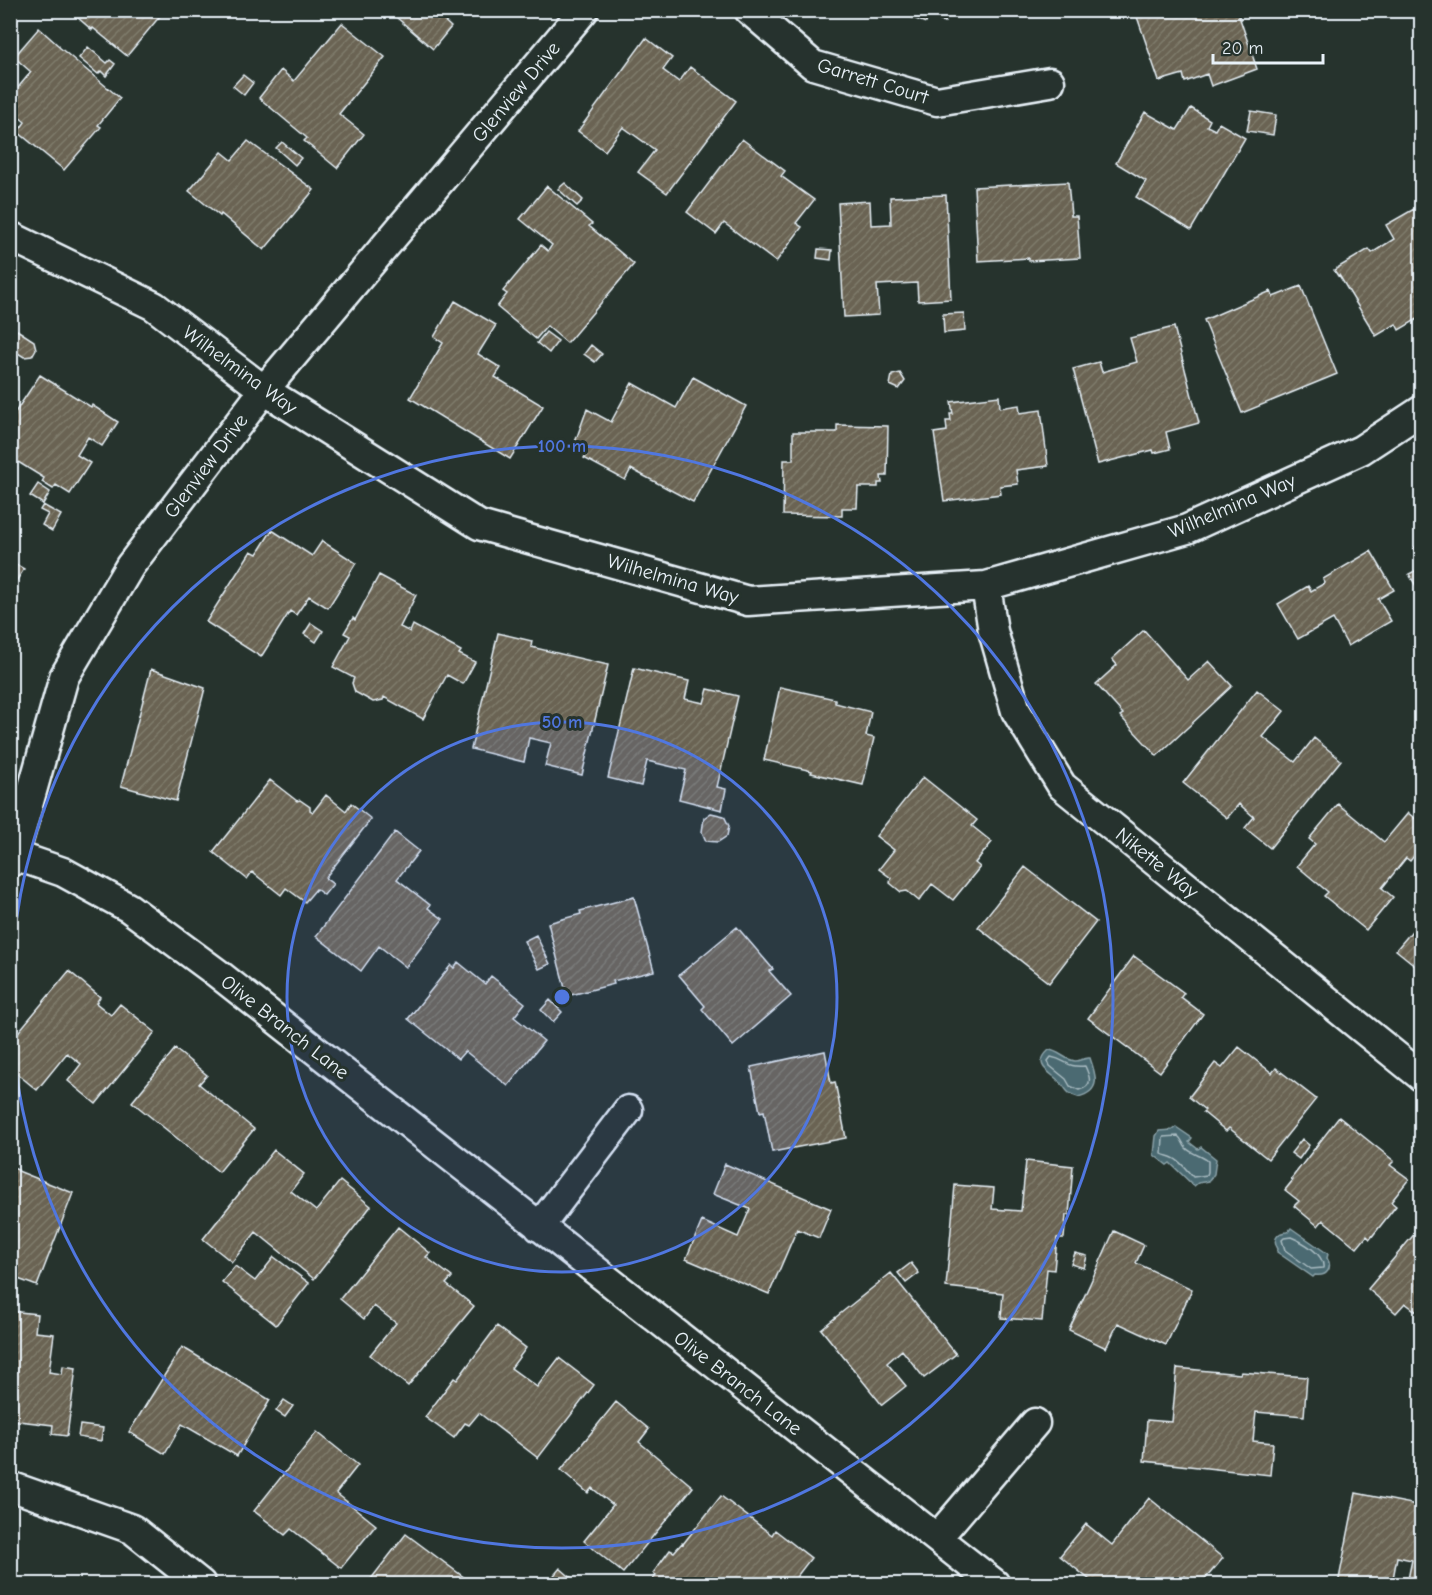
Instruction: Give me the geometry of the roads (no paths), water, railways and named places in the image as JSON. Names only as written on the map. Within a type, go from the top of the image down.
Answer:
[{"type":"street","name":"Glenview Drive","points":[[12,859],[64,677],[130,566],[264,390],[584,10]]},
{"type":"street","name":"Garrett Court","points":[[749,10],[813,65],[937,100],[1050,82]]},
{"type":"street","name":"Wilhelmina Way","points":[[10,236],[154,306],[264,390],[479,525],[748,601],[986,585],[1187,529],[1361,450],[1422,410]]},
{"type":"street","name":"Nikette Way","points":[[986,585],[993,631],[1016,711],[1062,786],[1422,1077]]},
{"type":"street","name":"Olive Branch Lane","points":[[12,859],[63,872],[129,908],[217,973],[995,1584]]},
{"type":"street","points":[[540,1227],[628,1110]]},
{"type":"street","points":[[937,1538],[1035,1423]]},
{"type":"street","points":[[10,1486],[132,1529],[201,1584]]},
{"type":"water","points":[[1049,1050],[1075,1061],[1090,1058],[1095,1076],[1094,1087],[1091,1091],[1078,1097],[1068,1092],[1042,1064],[1044,1055]]},
{"type":"water","points":[[1176,1127],[1192,1138],[1189,1142],[1198,1149],[1201,1147],[1216,1159],[1214,1174],[1209,1181],[1194,1186],[1170,1163],[1167,1165],[1154,1155],[1156,1136],[1159,1131],[1172,1130]]},
{"type":"water","points":[[1291,1228],[1328,1254],[1329,1268],[1326,1273],[1313,1277],[1277,1252],[1275,1243],[1277,1237]]}]
